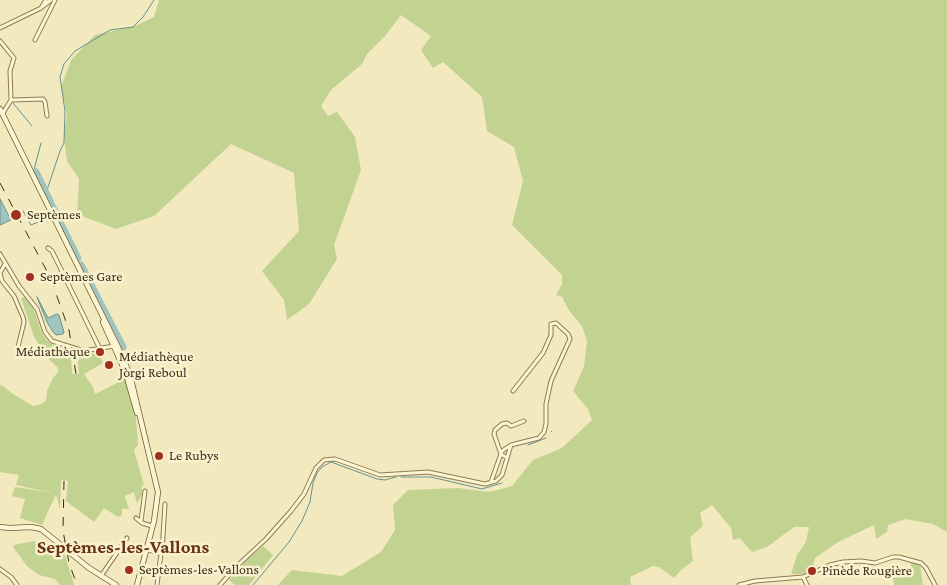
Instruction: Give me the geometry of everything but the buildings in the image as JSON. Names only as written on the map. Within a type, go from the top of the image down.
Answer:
[{"type":"main road","points":[[2,111],[130,375],[158,492],[152,526],[137,585]]},
{"type":"main road","points":[[0,528],[13,531],[31,526],[36,527],[46,532],[101,576],[116,585]]},
{"type":"street","points":[[39,9],[45,0]]},
{"type":"street","points":[[0,28],[53,0]]},
{"type":"street","points":[[34,40],[53,0]]},
{"type":"street","points":[[0,41],[14,58]]},
{"type":"street","points":[[14,58],[20,56]]},
{"type":"street","points":[[2,111],[11,100],[10,71],[14,58]]},
{"type":"street","points":[[11,100],[43,99],[47,116]]},
{"type":"street","points":[[48,248],[52,251],[100,349]]},
{"type":"street","points":[[0,254],[37,309],[45,332],[52,341],[84,351],[115,345]]},
{"type":"street","points":[[5,264],[2,268],[1,277],[4,285],[14,296],[24,317],[18,347]]},
{"type":"street","points":[[1,277],[10,271]]},
{"type":"street","points":[[491,482],[501,454],[506,447],[539,438],[545,428],[546,404],[551,381],[570,339],[568,334],[556,322],[551,324],[551,335],[543,353],[513,391]]},
{"type":"street","points":[[507,458],[501,454],[494,434],[495,430],[502,424],[507,423],[511,426],[524,420]]},
{"type":"street","points":[[220,585],[291,511],[304,494],[316,468],[324,460],[335,459],[380,476],[428,472],[480,483],[496,481],[502,475],[511,445]]},
{"type":"street","points":[[141,521],[146,491]]},
{"type":"street","points":[[157,585],[162,552],[165,504]]},
{"type":"street","points":[[136,518],[152,526]]},
{"type":"street","points":[[101,576],[127,538]]},
{"type":"street","points":[[146,549],[161,554]]},
{"type":"street","points":[[739,585],[803,577],[830,565],[843,562],[861,561],[875,563],[893,557],[922,563],[935,585]]},
{"type":"street","points":[[0,569],[11,577],[17,585]]},
{"type":"street","points":[[803,577],[807,585]]},
{"type":"green space","points":[[159,0],[947,0],[947,532],[933,524],[906,519],[888,525],[887,532],[876,539],[874,525],[838,542],[815,558],[812,570],[802,574],[791,574],[797,555],[806,542],[809,527],[794,527],[767,547],[752,552],[740,538],[733,540],[731,528],[712,505],[700,513],[703,526],[690,537],[693,561],[674,578],[659,567],[653,566],[630,577],[631,585],[278,585],[292,570],[342,576],[381,552],[395,530],[393,505],[408,490],[458,488],[490,492],[512,486],[533,460],[562,448],[592,420],[588,409],[573,391],[584,367],[587,341],[582,326],[570,312],[562,297],[556,295],[562,284],[562,275],[512,225],[523,181],[514,147],[487,131],[482,97],[443,62],[433,68],[421,50],[431,36],[401,15],[385,36],[367,54],[362,64],[331,90],[321,106],[328,116],[337,112],[355,137],[361,170],[334,245],[337,259],[309,304],[287,320],[284,300],[262,271],[299,231],[294,173],[231,144],[154,216],[116,229],[77,214],[79,179],[67,161],[64,134],[67,115],[61,87],[71,60],[95,35],[135,26],[154,17]]},
{"type":"green space","points":[[25,297],[33,308],[46,339],[51,344],[71,350],[72,374],[79,374],[77,352],[81,355],[99,353],[103,363],[84,374],[93,387],[95,394],[125,379],[136,418],[138,445],[134,450],[144,485],[142,485],[142,495],[137,503],[134,492],[125,496],[129,509],[122,509],[122,515],[118,517],[104,508],[94,522],[66,501],[68,481],[61,480],[60,509],[56,494],[42,525],[20,518],[25,499],[12,496],[15,487],[53,493],[16,485],[19,475],[0,472],[0,385],[33,406],[42,404],[46,400],[47,391],[53,378],[58,372],[58,368],[48,358],[34,337],[21,298]]},
{"type":"green space","points":[[34,541],[55,558],[63,549],[74,585],[60,585],[55,579],[39,575],[27,566],[13,547],[14,545]]},
{"type":"green space","points":[[263,546],[273,555],[249,585],[235,585],[229,580],[247,560]]},
{"type":"green space","points":[[911,562],[920,565],[923,585],[894,585],[893,578],[912,576]]},
{"type":"water","points":[[0,199],[11,220],[0,225]]},
{"type":"water","points":[[37,297],[48,318],[59,315],[63,334],[56,335],[53,332]]},
{"type":"waterway","points":[[46,193],[64,143],[65,111],[60,77],[64,64],[75,51],[110,30],[133,27],[143,17],[154,0]]},
{"type":"waterway","points":[[13,103],[32,126]]},
{"type":"waterway","points":[[34,170],[41,143]]},
{"type":"waterway","points":[[36,172],[38,176]]},
{"type":"waterway","points":[[40,180],[57,216]]},
{"type":"waterway","points":[[23,211],[31,225],[38,222]]},
{"type":"waterway","points":[[59,220],[69,240]]},
{"type":"waterway","points":[[70,242],[78,258]]},
{"type":"waterway","points":[[81,265],[123,347]]},
{"type":"waterway","points":[[528,445],[546,438]]},
{"type":"waterway","points":[[253,585],[289,542],[302,521],[310,502],[313,483],[322,467],[331,462],[377,479],[385,480],[396,477]]},
{"type":"waterway","points":[[401,477],[431,477],[482,489],[502,483]]},
{"type":"railway","points":[[0,183],[50,277],[69,330],[76,374]]},
{"type":"railway","points":[[64,481],[63,531],[69,563],[77,585]]},
{"type":"place","name":"Septèmes","points":[[16,215]]},
{"type":"place","name":"Septèmes Gare","points":[[30,277]]},
{"type":"place","name":"Médiathèque","points":[[100,352]]},
{"type":"place","name":"Médiathèque Jòrgi Reboul","points":[[109,365]]},
{"type":"place","name":"Le Rubys","points":[[159,456]]},
{"type":"place","name":"Septèmes-les-Vallons","points":[[129,570]]},
{"type":"place","name":"Pinède Rougière","points":[[812,571]]},
{"type":"district","name":"Septèmes-les-Vallons","points":[[123,547]]}]
